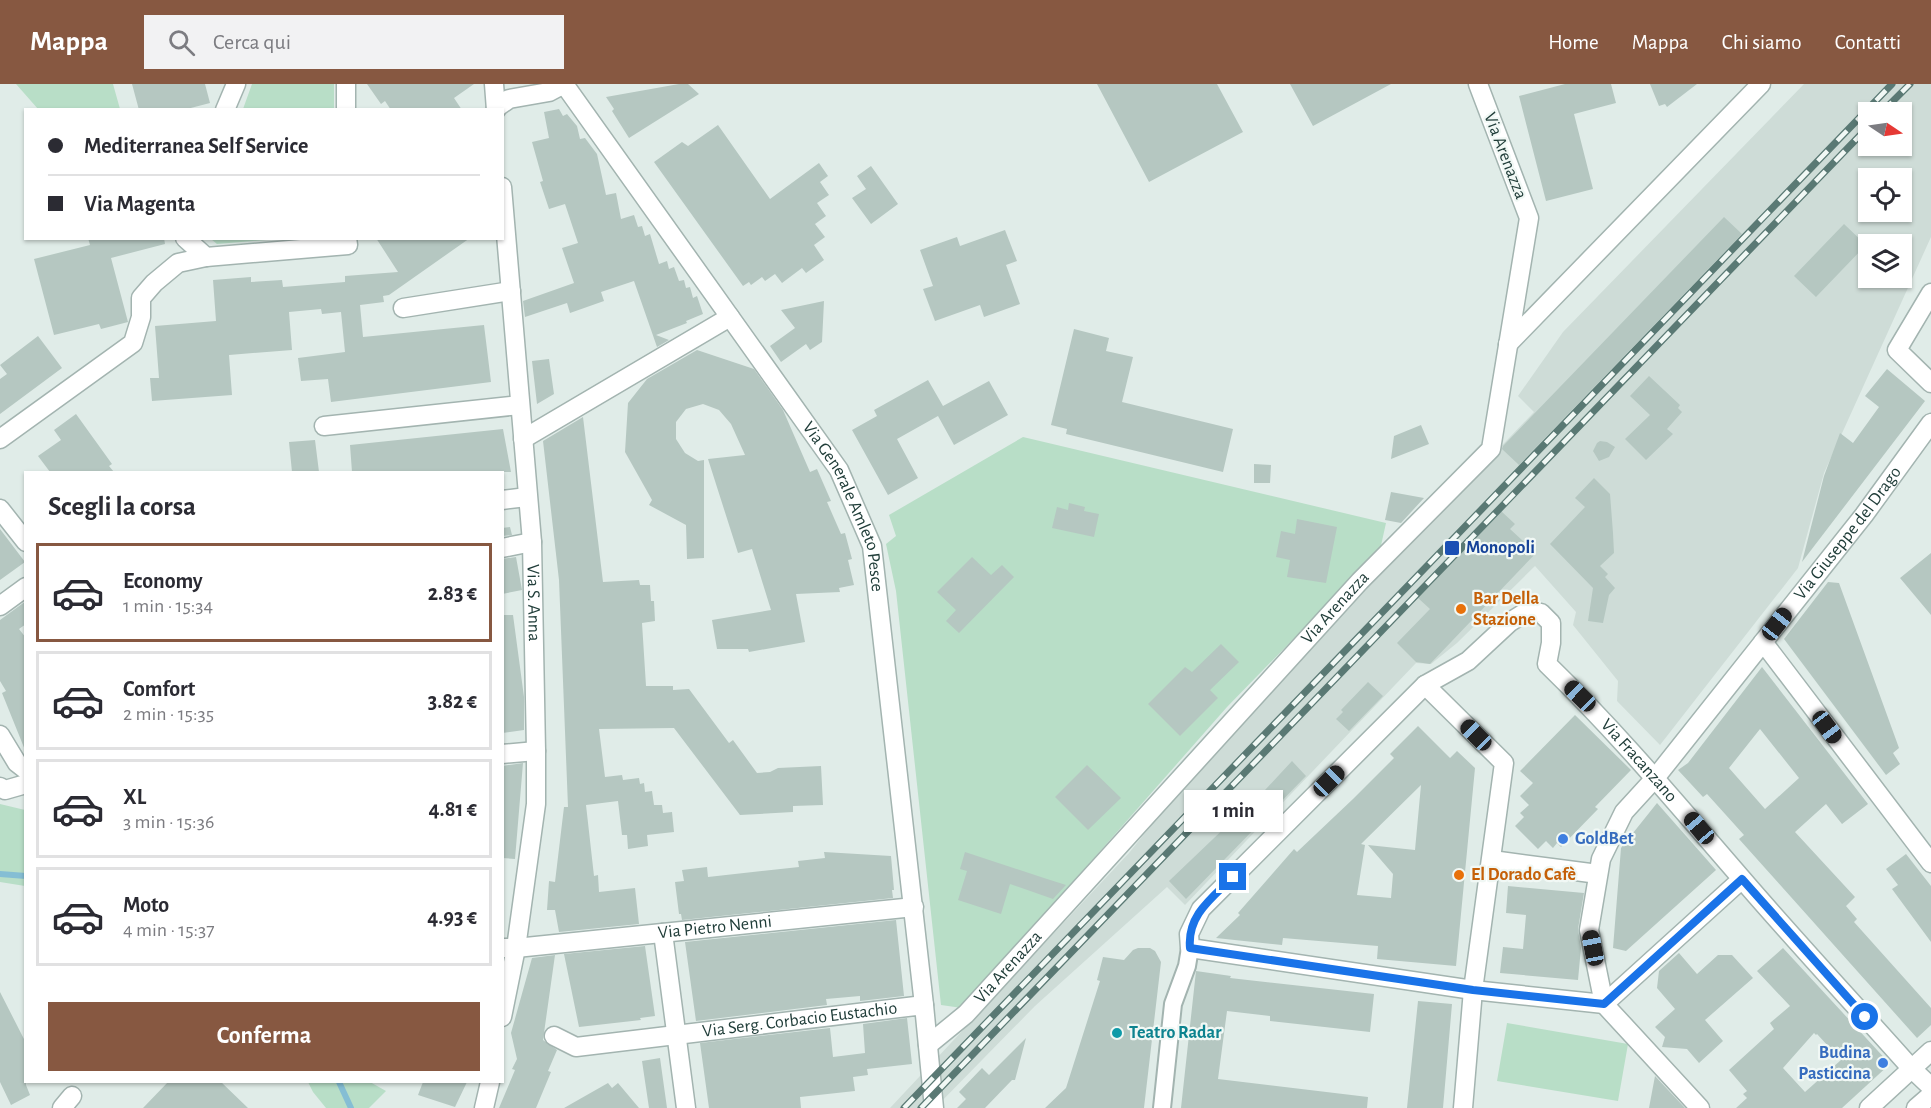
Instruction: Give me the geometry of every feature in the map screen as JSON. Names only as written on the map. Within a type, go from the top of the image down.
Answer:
[{"type":"street","points":[[226,108],[236,84]]},
{"type":"street","points":[[346,84],[346,108]]},
{"type":"street","points":[[497,108],[509,99],[549,92],[564,84]]},
{"type":"street","name":"Via Generale Amleto Pesce","points":[[564,84],[839,470],[872,546],[914,907],[934,1108]]},
{"type":"street","name":"Via Arenazza","points":[[928,1046],[966,1014],[1360,581],[1491,449],[1528,218],[1478,84]]},
{"type":"street","points":[[1508,344],[1761,84]]},
{"type":"street","points":[[493,85],[496,108]]},
{"type":"street","name":"Via S. Anna","points":[[504,210],[532,542],[536,751],[536,804],[509,948],[504,997]]},
{"type":"street","points":[[187,240],[207,257]]},
{"type":"street","points":[[0,439],[133,343],[141,317],[141,298],[177,263],[207,257],[348,245],[347,240]]},
{"type":"street","points":[[404,308],[511,291]]},
{"type":"street","points":[[1931,293],[1897,350],[1931,384]]},
{"type":"street","points":[[523,439],[730,317]]},
{"type":"street","points":[[324,426],[520,405]]},
{"type":"street","name":"Via Giuseppe del Drago","points":[[1604,1004],[1589,930],[1601,859],[1624,812],[1656,777],[1864,515],[1931,423]]},
{"type":"street","points":[[504,500],[527,497]]},
{"type":"street","points":[[0,509],[24,539]]},
{"type":"street","points":[[504,548],[532,542]]},
{"type":"street","points":[[0,606],[24,588]]},
{"type":"street","name":"Via Fracanzano","points":[[1425,684],[1468,661],[1510,621],[1526,612],[1541,613],[1551,623],[1551,643],[1547,664],[1597,712],[1656,777],[1742,879],[1911,1068],[1931,1087]]},
{"type":"street","points":[[1763,642],[1931,863]]},
{"type":"street","points":[[1162,1108],[1173,1004],[1187,966],[1190,948],[1189,934],[1201,909],[1425,684],[1504,763],[1473,990],[1463,1108]]},
{"type":"street","points":[[0,735],[17,763],[24,768]]},
{"type":"street","points":[[504,754],[536,751]]},
{"type":"street","points":[[0,786],[6,790],[24,785]]},
{"type":"street","points":[[1492,860],[1598,874]]},
{"type":"street","points":[[1604,1004],[1742,879]]},
{"type":"street","name":"Via Pietro Nenni","points":[[509,948],[914,907]]},
{"type":"street","name":"Via Serg. Corbacio Eustachio","points":[[663,933],[686,1108]]},
{"type":"street","points":[[1190,948],[1473,990],[1604,1004],[1700,1108]]},
{"type":"street","name":"Via Serg. Corbacio Eustachio","points":[[554,1036],[576,1047],[924,1005]]},
{"type":"street","points":[[1869,1108],[1931,1051]]},
{"type":"street","points":[[484,1108],[490,1083]]},
{"type":"street","points":[[1916,1108],[1931,1095]]},
{"type":"shaded area","points":[[1804,84],[1931,84],[1931,237],[1912,279],[1912,234],[1858,234],[1858,288],[1908,288],[1824,473],[1798,568],[1660,745],[1617,701],[1618,681],[1573,625],[1576,612],[1535,566],[1457,643],[1431,664],[1416,663],[1185,905],[1167,887],[1035,1006],[935,1108],[890,1108],[1129,853],[1216,744],[1534,412],[1518,396],[1563,332]]},
{"type":"green space","points":[[16,84],[113,84],[120,108],[37,108]]},
{"type":"green space","points":[[252,84],[334,84],[334,108],[243,108]]},
{"type":"green space","points":[[212,240],[267,240],[217,244]]},
{"type":"green space","points":[[1023,437],[1386,523],[1380,550],[1227,707],[962,1008],[941,1005],[896,591],[886,544],[896,536],[889,515]]},
{"type":"green space","points":[[0,804],[24,810],[24,886],[0,882]]},
{"type":"green space","points":[[1507,1023],[1628,1044],[1618,1101],[1497,1081]]},
{"type":"green space","points":[[308,1083],[372,1083],[386,1091],[369,1108],[326,1108]]},
{"type":"building","points":[[132,84],[205,84],[210,103],[191,108],[138,108]]},
{"type":"building","points":[[367,84],[474,84],[454,98],[461,108],[390,108],[385,101],[381,104]]},
{"type":"building","points":[[688,84],[699,94],[629,138],[606,97]]},
{"type":"building","points":[[1097,84],[1217,84],[1243,132],[1149,182]]},
{"type":"building","points":[[1290,84],[1391,84],[1313,126]]},
{"type":"building","points":[[1565,84],[1611,84],[1616,103],[1574,114],[1593,189],[1546,201],[1519,96]]},
{"type":"building","points":[[1650,84],[1697,84],[1667,107],[1665,104],[1659,106]]},
{"type":"building","points":[[559,109],[563,116],[567,114],[577,126],[580,139],[585,138],[597,154],[606,195],[616,193],[621,219],[634,215],[638,227],[642,226],[645,236],[650,234],[659,264],[667,261],[669,269],[674,267],[679,281],[684,280],[686,288],[690,287],[693,298],[697,296],[703,314],[656,335],[669,340],[657,347],[634,281],[601,292],[604,301],[570,313],[567,303],[525,317],[523,301],[574,283],[562,248],[578,243],[565,204],[549,209],[540,182],[543,181],[532,142],[549,138],[544,112]]},
{"type":"building","points":[[718,125],[770,199],[819,163],[828,176],[820,182],[829,195],[817,203],[826,216],[815,224],[825,237],[814,245],[824,260],[806,273],[802,268],[782,283],[775,274],[765,281],[762,277],[751,285],[749,282],[743,286],[654,162],[682,142],[688,146]]},
{"type":"building","points":[[871,166],[898,204],[871,224],[852,198],[866,189],[857,176]]},
{"type":"building","points":[[1724,217],[1742,234],[1519,465],[1502,449],[1503,446]]},
{"type":"building","points":[[1844,224],[1858,237],[1858,253],[1816,297],[1794,276]]},
{"type":"building","points":[[1005,230],[1017,261],[1006,265],[1020,304],[984,317],[980,305],[935,321],[923,289],[933,286],[920,250],[957,237],[960,246]]},
{"type":"building","points":[[89,240],[164,240],[165,244],[111,258],[128,322],[101,329],[99,324],[54,335],[34,259],[90,245]]},
{"type":"building","points":[[377,240],[467,240],[389,295],[383,296],[384,302],[360,305],[363,337],[484,325],[491,382],[331,402],[328,379],[301,381],[298,358],[345,352],[341,312],[322,314],[321,309],[289,312],[292,350],[229,355],[232,395],[152,401],[150,378],[159,378],[155,326],[216,321],[213,280],[251,277],[251,282],[282,280],[283,287],[345,282],[345,276],[398,272]]},
{"type":"building","points":[[824,301],[822,342],[810,350],[806,344],[781,362],[770,346],[795,328],[781,310]]},
{"type":"building","points":[[1074,329],[1109,338],[1106,351],[1133,357],[1122,402],[1233,429],[1223,472],[1066,434],[1067,429],[1051,425]]},
{"type":"building","points":[[38,336],[62,368],[0,414],[0,379],[7,374],[0,365]]},
{"type":"building","points":[[697,350],[754,369],[783,410],[810,472],[817,469],[831,501],[827,502],[841,534],[845,533],[852,559],[848,560],[854,585],[839,588],[840,592],[796,594],[805,642],[749,652],[748,649],[717,649],[712,620],[771,610],[752,549],[738,553],[708,459],[745,455],[731,424],[719,410],[703,404],[686,409],[676,422],[676,439],[685,453],[698,461],[704,460],[704,558],[687,559],[686,525],[649,505],[652,500],[625,452],[628,403],[647,379]]},
{"type":"building","points":[[549,359],[554,394],[537,404],[532,361]]},
{"type":"building","points":[[1887,369],[1925,401],[1802,562],[1824,476],[1840,433],[1853,443],[1879,407],[1865,396]]},
{"type":"building","points":[[1649,376],[1680,405],[1678,408],[1682,412],[1667,429],[1673,434],[1646,460],[1625,439],[1650,415],[1630,396]]},
{"type":"building","points":[[928,380],[943,406],[989,381],[1008,415],[954,445],[938,416],[897,439],[918,478],[888,495],[852,430],[877,416],[874,410]]},
{"type":"building","points":[[76,414],[112,464],[109,466],[113,471],[49,471],[38,456],[61,440],[54,430]]},
{"type":"building","points":[[583,417],[603,582],[639,580],[640,585],[650,585],[651,601],[654,601],[655,621],[642,623],[646,686],[673,686],[673,690],[689,689],[729,743],[733,740],[757,773],[770,772],[778,768],[821,766],[823,805],[793,806],[793,812],[740,815],[674,728],[599,729],[605,777],[622,775],[623,780],[639,778],[640,784],[644,783],[645,792],[652,791],[654,805],[662,805],[663,813],[672,812],[674,832],[647,835],[648,846],[628,849],[627,835],[622,835],[618,801],[586,805],[594,876],[598,875],[599,892],[635,888],[639,924],[559,932],[555,910],[547,910],[549,881],[555,882],[564,807],[568,807],[559,580],[543,441]]},
{"type":"building","points":[[1421,425],[1429,444],[1391,459],[1394,436]]},
{"type":"building","points":[[503,429],[511,472],[352,471],[350,445]]},
{"type":"building","points":[[315,440],[319,471],[292,471],[289,442]]},
{"type":"building","points":[[1600,441],[1615,447],[1609,457],[1599,461],[1593,451]]},
{"type":"building","points":[[1254,464],[1271,465],[1270,483],[1254,483]]},
{"type":"building","points":[[1594,478],[1610,494],[1613,533],[1614,553],[1600,566],[1608,574],[1605,577],[1615,588],[1609,595],[1603,623],[1588,621],[1593,588],[1550,544],[1585,507],[1575,498]]},
{"type":"building","points":[[1391,492],[1424,498],[1401,523],[1385,520]]},
{"type":"building","points":[[1069,503],[1085,507],[1084,511],[1099,514],[1094,537],[1052,528],[1057,507],[1068,510]]},
{"type":"building","points":[[1501,511],[1515,524],[1510,529],[1536,553],[1430,664],[1416,662],[1397,643],[1430,609],[1418,598]]},
{"type":"building","points":[[1297,519],[1337,527],[1326,583],[1287,577],[1290,560],[1276,557],[1281,531],[1295,534]]},
{"type":"building","points":[[510,527],[512,535],[504,536],[504,528]]},
{"type":"building","points":[[0,529],[24,563],[0,580]]},
{"type":"building","points":[[1931,553],[1931,615],[1900,578]]},
{"type":"building","points":[[516,557],[522,590],[504,594],[504,559]]},
{"type":"building","points":[[972,557],[991,575],[1002,565],[1014,577],[959,633],[946,621],[956,610],[937,592]]},
{"type":"building","points":[[1828,582],[1839,583],[1899,748],[1893,753],[1900,764],[1886,775],[1784,639]]},
{"type":"building","points":[[24,602],[24,625],[19,629],[24,635],[24,748],[2,693],[6,691],[0,681],[0,620]]},
{"type":"building","points":[[504,615],[513,615],[524,697],[524,730],[504,733]]},
{"type":"building","points":[[1221,644],[1239,662],[1210,690],[1218,698],[1180,736],[1148,704],[1185,667],[1192,672]]},
{"type":"building","points":[[1762,667],[1868,804],[1842,824],[1826,804],[1795,832],[1855,897],[1846,906],[1857,919],[1854,922],[1931,1008],[1931,1025],[1917,1038],[1739,839],[1744,835],[1707,794],[1703,797],[1678,770],[1688,763]],"holes":[[[1760,729],[1799,778],[1765,809],[1729,768]]]},
{"type":"building","points":[[1368,682],[1383,696],[1349,731],[1336,719],[1343,712],[1341,710]]},
{"type":"building","points":[[1575,715],[1631,770],[1595,807],[1598,809],[1561,847],[1557,843],[1553,848],[1546,841],[1538,849],[1515,826],[1524,817],[1520,813],[1529,805],[1520,796],[1533,783],[1520,771]]},
{"type":"building","points":[[1418,726],[1450,758],[1457,751],[1475,768],[1456,966],[1377,959],[1378,946],[1283,938],[1282,945],[1216,938],[1240,915],[1238,913],[1294,849],[1297,852],[1394,758],[1390,754]],"holes":[[[1421,785],[1415,850],[1368,845],[1393,874],[1391,898],[1357,895],[1365,845],[1361,844]]]},
{"type":"building","points":[[1292,761],[1306,776],[1186,899],[1169,881],[1235,818],[1238,821],[1267,792],[1265,790]]},
{"type":"building","points":[[523,763],[515,859],[504,858],[504,766]]},
{"type":"building","points":[[1087,765],[1121,798],[1088,830],[1055,797]]},
{"type":"building","points":[[1657,803],[1716,870],[1626,951],[1613,948],[1621,848]]},
{"type":"building","points":[[824,852],[891,856],[893,898],[682,920],[679,914],[675,882],[684,881],[682,870],[707,867],[708,877],[799,867],[798,861],[825,858]]},
{"type":"building","points":[[965,852],[1066,885],[1053,899],[1010,884],[1001,914],[958,900],[967,871],[960,869]]},
{"type":"building","points":[[1906,854],[1931,886],[1931,942],[1892,889],[1898,885],[1886,869]]},
{"type":"building","points":[[1508,886],[1584,893],[1578,929],[1581,948],[1578,980],[1500,973],[1503,947],[1523,949],[1526,915],[1506,913]]},
{"type":"building","points":[[896,920],[904,996],[860,1001],[860,996],[826,999],[827,1005],[696,1021],[685,942]]},
{"type":"building","points":[[645,946],[655,1016],[640,1018],[641,1020],[579,1027],[564,954]]},
{"type":"building","name":"Teatro Radar","points":[[1138,948],[1150,948],[1155,951],[1161,962],[1144,1108],[1045,1108],[1066,1088],[1100,981],[1097,980],[1103,957],[1124,960]]},
{"type":"building","points":[[1783,948],[1890,1064],[1842,1108],[1736,1108],[1747,1098],[1743,1094],[1747,1091],[1729,1070],[1774,1029],[1770,1023],[1790,1006],[1757,971]],"holes":[[[1814,1033],[1841,1060],[1805,1092],[1783,1068]]]},
{"type":"building","points":[[1679,953],[1697,974],[1718,955],[1732,955],[1753,978],[1705,1020],[1723,1041],[1699,1063],[1687,1049],[1662,1047],[1665,1037],[1655,1027],[1675,1009],[1657,988],[1659,971]]},
{"type":"building","points":[[555,955],[543,1040],[557,1050],[548,1071],[551,1072],[536,1108],[499,1108],[515,1070],[512,1069],[517,1059],[511,1033],[532,958]]},
{"type":"building","points":[[1196,971],[1231,976],[1230,978],[1374,994],[1370,1032],[1270,1021],[1270,1016],[1227,1011],[1218,1079],[1368,1097],[1367,1108],[1181,1108]]},
{"type":"building","points":[[0,992],[24,1039],[24,1083],[30,1095],[11,1105],[0,1082]]},
{"type":"building","points":[[1418,1001],[1452,1004],[1443,1108],[1407,1108]]},
{"type":"building","points":[[907,1018],[912,1064],[867,1069],[868,1075],[853,1077],[855,1091],[800,1097],[801,1108],[709,1108],[700,1043],[830,1028],[833,1057],[865,1053],[863,1024]]},
{"type":"building","points":[[1026,1038],[1015,1080],[1012,1080],[985,1108],[957,1108],[966,1099],[959,1092],[982,1068],[989,1075]]},
{"type":"building","points":[[660,1058],[667,1108],[649,1108],[642,1061]]},
{"type":"building","points":[[1655,1076],[1685,1108],[1649,1108]]},
{"type":"building","points":[[167,1083],[222,1083],[248,1108],[143,1108]]},
{"type":"building","points":[[423,1083],[467,1083],[455,1107],[418,1095]]},
{"type":"building","points":[[608,1083],[612,1088],[618,1083],[639,1108],[564,1108]]},
{"type":"waterway","points":[[0,874],[24,876]]},
{"type":"waterway","points":[[339,1083],[351,1108]]},
{"type":"railway","points":[[904,1108],[1892,84]]},
{"type":"railway","points":[[1892,102],[1910,84]]},
{"type":"railway","points":[[921,1108],[1858,137]]},
{"type":"place","name":"Monopoli","points":[[1452,548]]},
{"type":"place","name":"Bar Della Stazione","points":[[1461,609]]},
{"type":"place","name":"GoldBet","points":[[1563,839]]},
{"type":"place","name":"El Dorado Cafè","points":[[1459,875]]},
{"type":"place","name":"Teatro Radar","points":[[1117,1033]]},
{"type":"place","name":"Budina Pasticcina","points":[[1883,1063]]},
{"type":"route","points":[[1233,877],[1201,909],[1189,934],[1190,948],[1473,990],[1604,1004],[1742,879],[1865,1017]]}]
